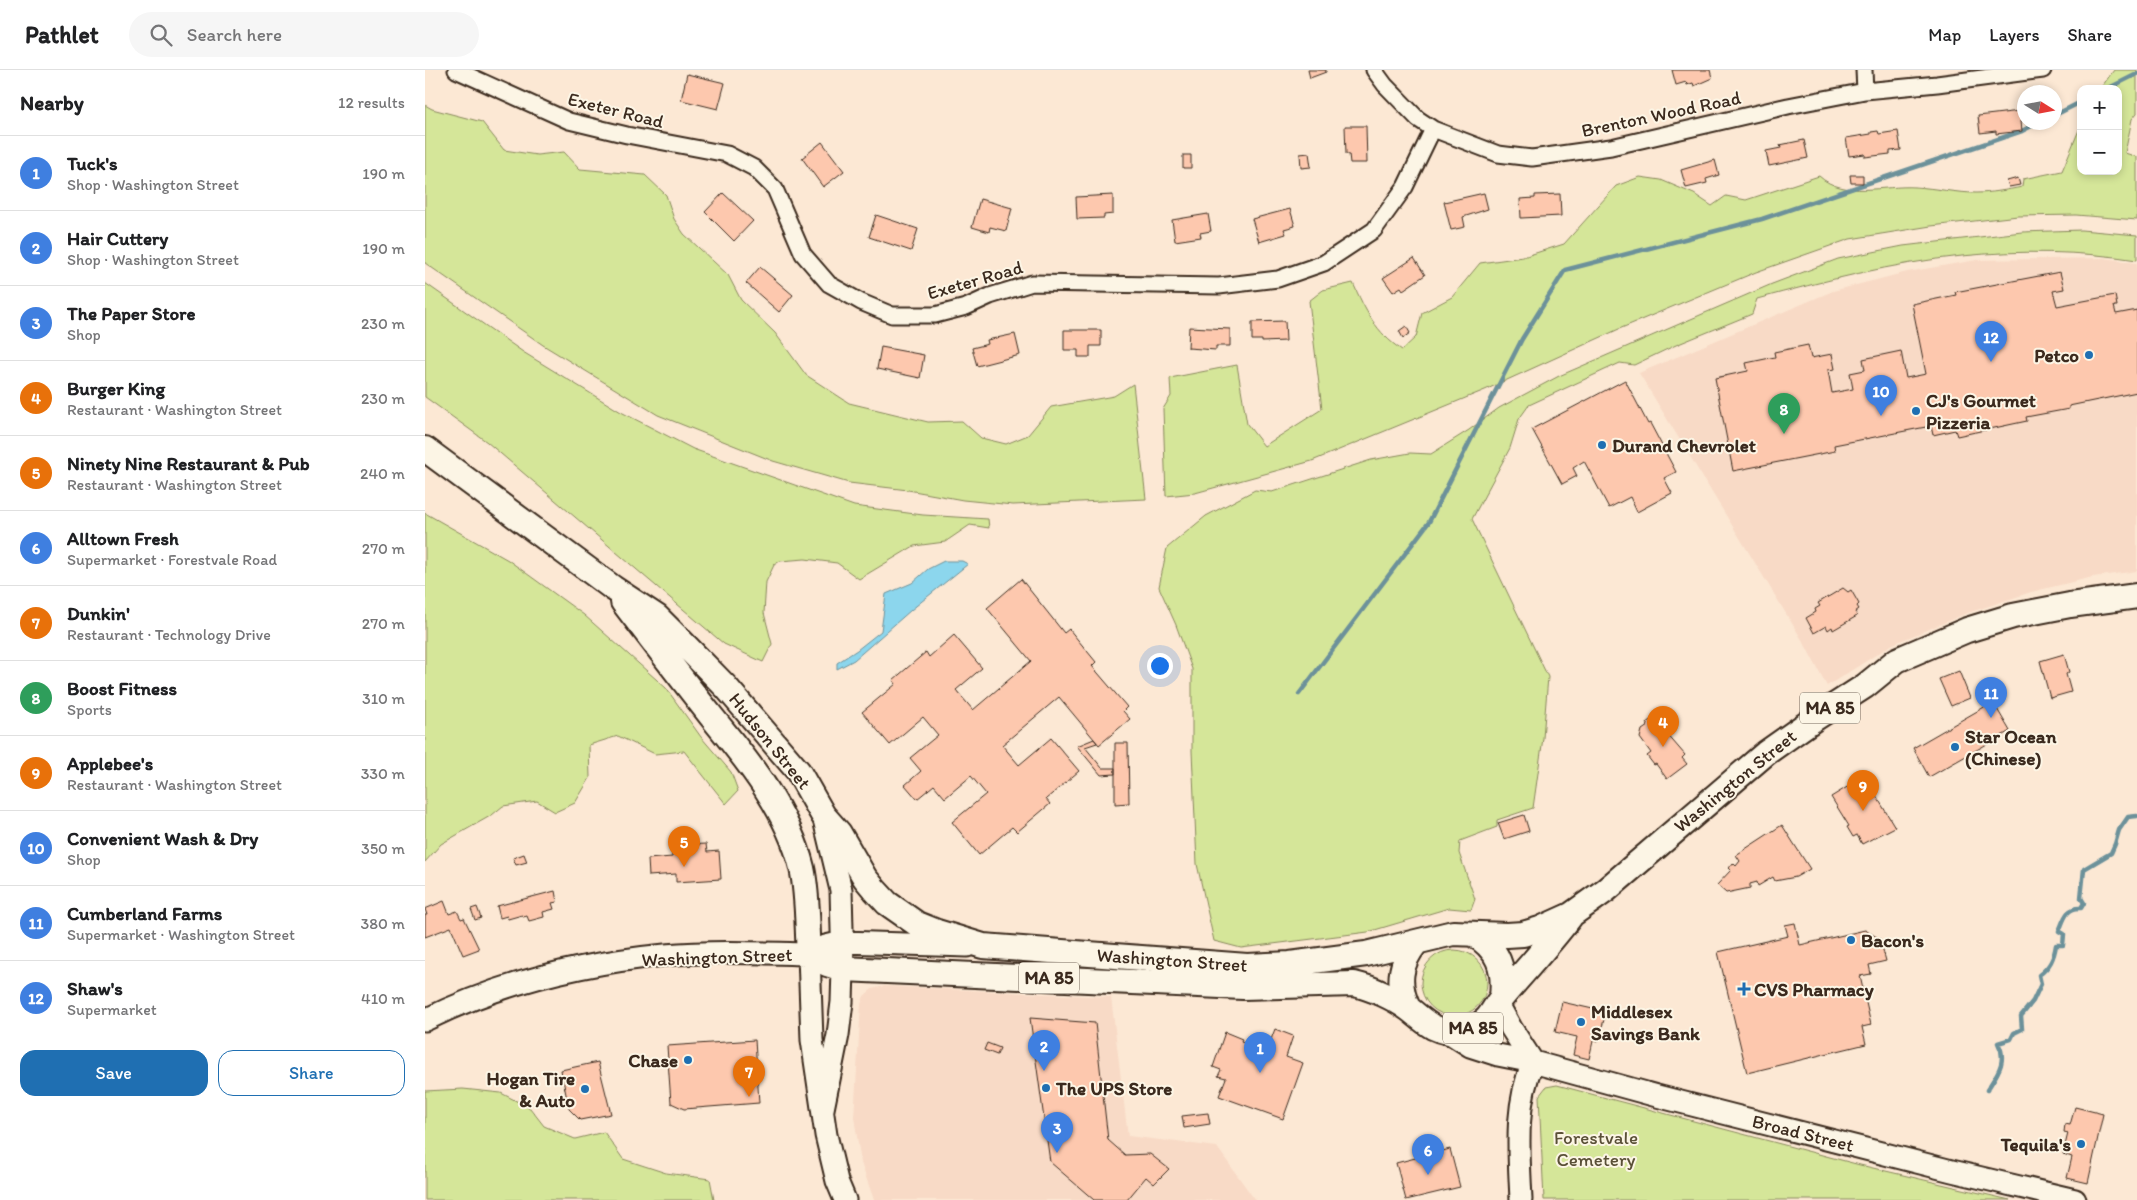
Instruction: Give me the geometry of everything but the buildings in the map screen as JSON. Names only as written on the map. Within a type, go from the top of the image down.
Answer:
[{"type":"main road","name":"Hudson Street","points":[[425,449],[613,588],[657,617],[705,665],[798,771],[823,815],[841,890],[843,942],[842,1002],[838,1035],[823,1108]]},
{"type":"main road","name":"Hudson Street","points":[[613,588],[662,654],[727,735],[774,802],[795,846],[802,868],[809,954]]},
{"type":"main road","name":"Washington Street","points":[[425,1020],[463,1002],[549,975],[609,963],[665,955],[809,954],[826,946],[843,942],[983,946],[1247,966],[1300,963],[1366,954],[1453,934],[1523,934],[1540,929],[1571,915],[1634,867],[1767,753],[1814,719],[1865,686],[1897,660],[1967,630],[2013,616],[2070,604],[2137,596]]},
{"type":"main road","points":[[823,815],[839,833],[865,878],[887,903],[917,924],[983,946]]},
{"type":"main road","name":"Washington Street","points":[[809,954],[827,964],[843,969],[1243,987],[1354,984],[1365,986],[1408,1008],[1432,1026],[1447,1032],[1459,1032],[1473,1028],[1486,1021],[1500,1001],[1547,947],[1571,915]]},
{"type":"main road","points":[[1473,934],[1491,948],[1500,963],[1504,979],[1500,1001],[1533,1062],[1526,1078],[1518,1120],[1521,1200]]},
{"type":"main road","points":[[1408,1008],[1400,986],[1400,974],[1408,952],[1416,944]]},
{"type":"main road","points":[[809,954],[812,1040],[837,1180],[845,1200]]},
{"type":"main road","name":"Broad Street","points":[[1447,1032],[1469,1046],[1505,1057],[1533,1062],[1667,1099],[2075,1200]]},
{"type":"street","name":"Exeter Road","points":[[456,70],[569,121],[627,135],[727,154],[754,168],[775,189],[803,254],[829,284],[861,302],[892,315],[935,315],[966,307],[990,296],[1032,283],[1219,286],[1278,279],[1323,263],[1374,230],[1405,187],[1433,129]]},
{"type":"street","name":"Brenton Wood Road","points":[[1374,70],[1403,104],[1418,119],[1433,129],[1498,154],[1532,158],[1611,147],[1788,106],[1865,91],[2043,70]]},
{"type":"street","points":[[1864,70],[1865,91]]},
{"type":"shaded area","points":[[2105,258],[2137,263],[2137,571],[2093,577],[2031,592],[1965,614],[1893,644],[1827,686],[1804,643],[1639,373],[1833,291],[1907,272],[1977,260]]},
{"type":"shaded area","points":[[884,986],[1111,997],[1128,1136],[1217,1147],[1255,1200],[874,1200],[861,1163],[854,1117],[861,1004],[864,996],[872,989]]},
{"type":"green space","points":[[2114,70],[2137,70],[2137,113],[2132,119],[2125,153],[2137,157],[2137,220],[2076,215],[2018,216],[1931,226],[1850,239],[1756,272],[1619,329],[1485,390],[1312,461],[1195,493],[1166,496],[1163,409],[1171,396],[1170,378],[1237,365],[1247,424],[1264,446],[1322,409],[1309,301],[1323,290],[1353,283],[1372,320],[1385,336],[1402,350],[1416,337],[1422,313],[1452,297],[1480,263],[1523,257],[1564,244],[1616,186],[1640,177],[1661,180],[1694,194],[1712,206],[1726,196],[1746,200],[1819,176],[1829,183],[1852,189],[1915,187],[1968,193],[1993,192],[2022,187],[2023,179],[2062,171],[2077,135],[2077,175],[2122,175],[2122,85],[2103,85]]},
{"type":"green space","points":[[425,105],[432,109],[482,122],[504,150],[537,155],[564,152],[580,169],[645,175],[666,195],[674,219],[684,234],[728,275],[741,300],[775,333],[806,375],[849,403],[928,422],[962,421],[981,438],[1006,444],[1028,435],[1051,407],[1114,396],[1133,384],[1146,499],[1013,505],[963,500],[908,490],[849,483],[773,461],[658,415],[543,345],[425,263]]},
{"type":"green space","points":[[2081,230],[2137,235],[2137,260],[2072,253],[1984,254],[1910,263],[1833,279],[1757,299],[1752,314],[1676,345],[1634,365],[1620,363],[1529,405],[1519,419],[1510,448],[1472,519],[1548,677],[1543,738],[1533,808],[1497,820],[1497,827],[1460,841],[1459,853],[1475,899],[1471,910],[1449,908],[1368,932],[1241,948],[1214,941],[1197,864],[1192,751],[1192,669],[1176,625],[1159,587],[1167,548],[1206,516],[1255,490],[1272,492],[1371,460],[1410,453],[1431,454],[1499,408],[1559,376],[1772,284],[1838,259],[1903,246],[2022,232]]},
{"type":"green space","points":[[425,283],[523,352],[621,412],[693,449],[854,506],[923,515],[988,519],[989,528],[970,525],[945,542],[914,546],[859,579],[837,563],[805,559],[780,561],[774,565],[766,582],[764,613],[772,644],[763,662],[724,644],[487,442],[425,397]]},
{"type":"green space","points":[[425,513],[508,560],[584,615],[666,688],[701,737],[731,772],[738,791],[726,804],[684,751],[655,754],[618,736],[589,745],[590,778],[575,803],[555,812],[537,801],[503,806],[492,815],[441,844],[425,862]]},
{"type":"green space","points":[[1454,950],[1467,953],[1477,960],[1484,970],[1487,983],[1484,996],[1477,1006],[1467,1013],[1454,1016],[1441,1013],[1431,1006],[1424,996],[1421,983],[1424,970],[1431,960],[1441,953]]},
{"type":"green space","name":"Forestvale Cemetery","points":[[1557,1085],[1860,1165],[2010,1200],[1544,1200],[1539,1096],[1546,1087]]},
{"type":"green space","points":[[463,1089],[501,1093],[530,1108],[544,1126],[575,1139],[604,1132],[623,1159],[666,1173],[710,1179],[714,1200],[425,1200],[425,1091]]},
{"type":"water","points":[[944,561],[962,561],[968,564],[911,610],[854,660],[837,669],[837,663],[881,631],[886,594],[912,583],[928,569]]},
{"type":"waterway","points":[[2115,85],[2137,74]]},
{"type":"waterway","points":[[2062,112],[2077,104]]},
{"type":"waterway","points":[[1299,694],[1429,522],[1522,339],[1565,270],[1762,219],[2024,130]]},
{"type":"waterway","points":[[1987,1090],[1998,1073],[2002,1062],[1998,1043],[2011,1039],[2014,1033],[2022,1029],[2021,1016],[2033,1001],[2041,984],[2039,975],[2051,962],[2056,945],[2063,945],[2064,934],[2059,931],[2064,919],[2069,912],[2076,908],[2081,908],[2084,903],[2081,898],[2084,869],[2111,853],[2119,830],[2128,817],[2137,816]]},
{"type":"place","name":"Petco","points":[[2089,355]]},
{"type":"place","name":"Shaw's","points":[[1991,362]]},
{"type":"place","name":"CJ's Gourmet Pizzeria","points":[[1916,411]]},
{"type":"place","name":"Convenient Wash & Dry","points":[[1881,416]]},
{"type":"place","name":"Boost Fitness","points":[[1784,434]]},
{"type":"place","name":"Durand Chevrolet","points":[[1602,445]]},
{"type":"place","name":"Cumberland Farms","points":[[1991,718]]},
{"type":"place","name":"Burger King","points":[[1663,747]]},
{"type":"place","name":"Star Ocean (Chinese)","points":[[1955,747]]},
{"type":"place","name":"Applebee's","points":[[1863,811]]},
{"type":"place","name":"Ninety Nine Restaurant & Pub","points":[[684,867]]},
{"type":"place","name":"Bacon's","points":[[1851,940]]},
{"type":"place","name":"CVS Pharmacy","points":[[1744,989]]},
{"type":"place","name":"Middlesex Savings Bank","points":[[1581,1022]]},
{"type":"place","name":"Chase","points":[[688,1060]]},
{"type":"place","name":"Hair Cuttery","points":[[1044,1071]]},
{"type":"place","name":"Tuck's","points":[[1260,1073]]},
{"type":"place","name":"The UPS Store","points":[[1046,1088]]},
{"type":"place","name":"Hogan Tire & Auto","points":[[585,1089]]},
{"type":"place","name":"Dunkin'","points":[[749,1097]]},
{"type":"place","name":"Tequila's","points":[[2081,1144]]},
{"type":"place","name":"The Paper Store","points":[[1057,1153]]},
{"type":"place","name":"Alltown Fresh","points":[[1428,1175]]}]
